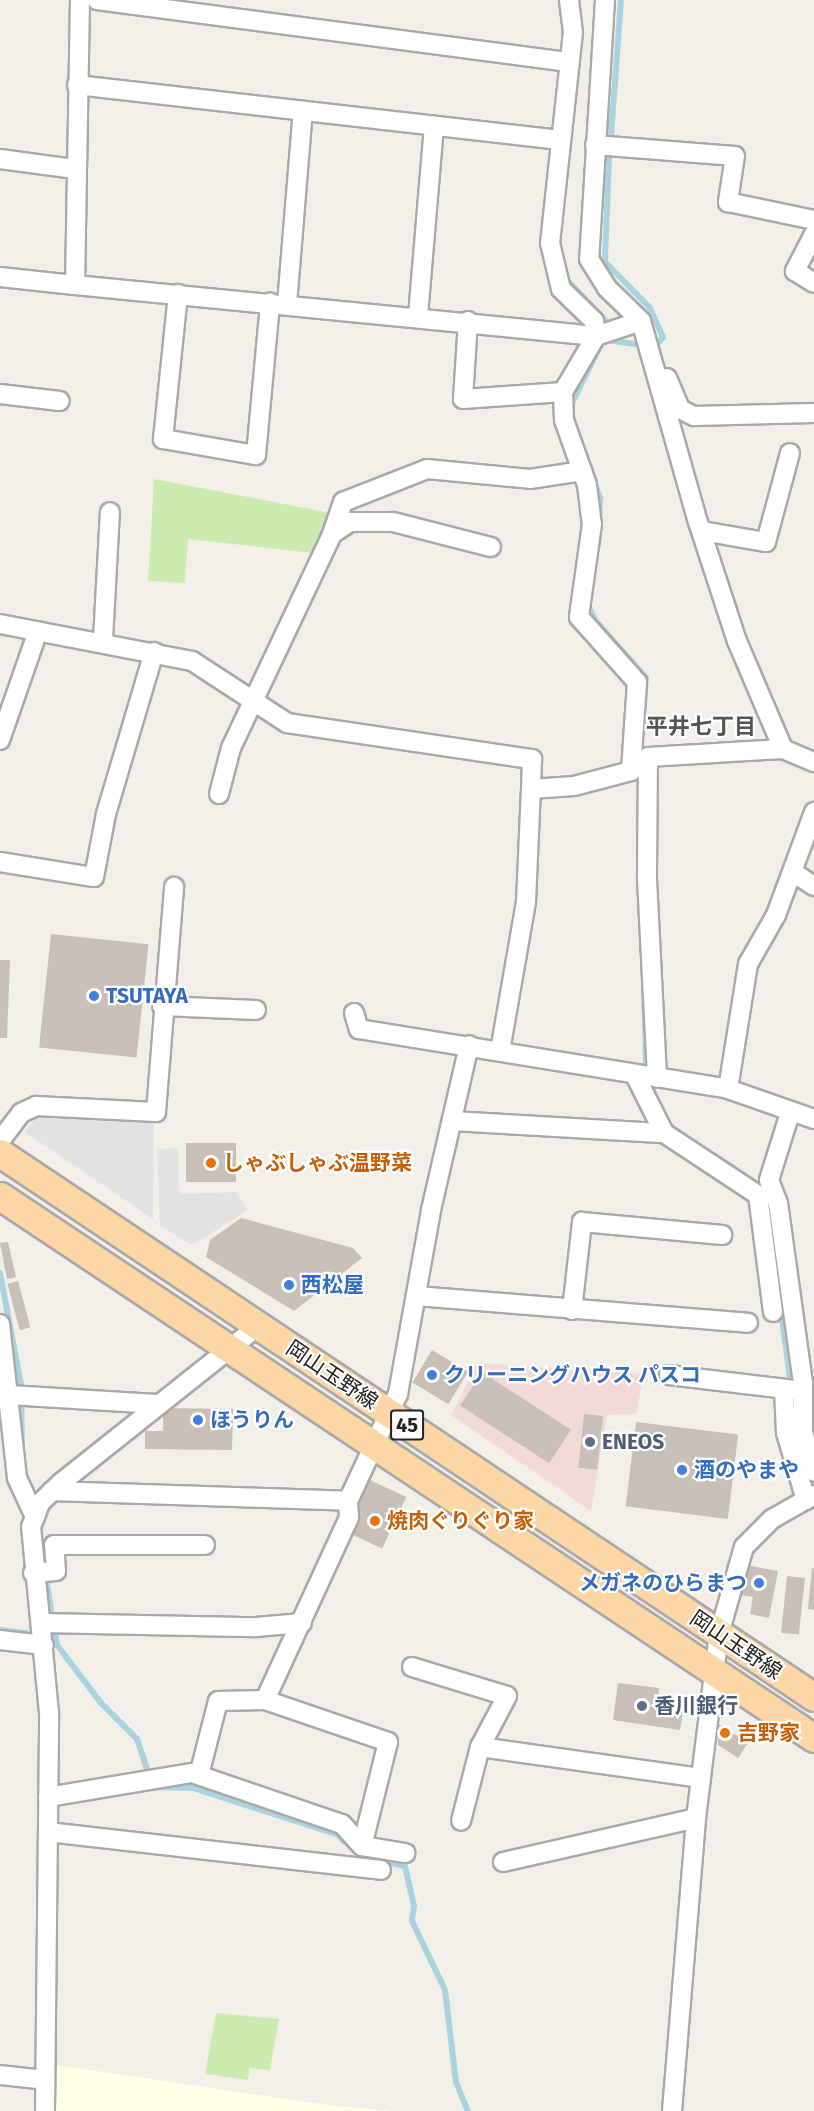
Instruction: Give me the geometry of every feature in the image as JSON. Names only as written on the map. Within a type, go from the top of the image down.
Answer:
[{"type":"main road","name":"岡山玉野線","points":[[0,1153],[814,1697]]},
{"type":"main road","name":"岡山玉野線","points":[[0,1197],[814,1738]]},
{"type":"street","points":[[75,285],[75,169],[80,0]]},
{"type":"street","points":[[97,0],[569,62]]},
{"type":"street","points":[[569,0],[569,62],[558,140],[550,243],[553,271],[561,289],[594,321],[596,336],[563,392],[564,420],[582,471],[592,524],[579,617],[637,682],[631,771]]},
{"type":"street","points":[[605,0],[590,259],[607,288],[641,321],[702,531],[737,641],[783,749]]},
{"type":"street","points":[[78,85],[558,140]]},
{"type":"street","points":[[178,294],[163,439],[256,455],[279,304],[303,111]]},
{"type":"street","points":[[418,316],[434,126]]},
{"type":"street","points":[[596,145],[735,156],[728,202],[814,220]]},
{"type":"street","points":[[0,159],[75,169]]},
{"type":"street","points":[[814,234],[795,271],[814,283]]},
{"type":"street","points":[[0,277],[418,316],[596,336],[641,321]]},
{"type":"street","points":[[468,321],[463,399],[563,392]]},
{"type":"street","points":[[653,364],[661,366],[680,409],[694,416],[814,412]]},
{"type":"street","points":[[0,394],[60,401]]},
{"type":"street","points":[[702,531],[766,542],[790,453]]},
{"type":"street","points":[[219,794],[231,748],[253,699],[271,672],[332,534],[343,502],[427,469],[530,479],[582,471]]},
{"type":"street","points":[[103,640],[110,512]]},
{"type":"street","points":[[332,534],[350,522],[393,522],[491,548]]},
{"type":"street","points":[[0,624],[103,640],[192,661],[287,723],[532,759],[526,902],[500,1051]]},
{"type":"street","points":[[0,740],[38,631]]},
{"type":"street","points":[[0,862],[94,877],[106,814],[154,652]]},
{"type":"street","points":[[531,789],[574,786],[631,771],[648,757],[783,749],[814,762]]},
{"type":"street","points":[[648,757],[646,879],[657,1078]]},
{"type":"street","points":[[728,1089],[748,964],[794,873],[814,812]]},
{"type":"street","points":[[794,873],[814,886]]},
{"type":"street","points":[[0,1141],[21,1113],[36,1106],[156,1112],[162,1006],[174,887]]},
{"type":"street","points":[[162,1006],[256,1010]]},
{"type":"street","points":[[354,1013],[359,1029],[469,1045],[728,1089],[790,1113],[814,1119]]},
{"type":"street","points":[[266,1700],[303,1623],[349,1517],[348,1501],[398,1394],[416,1296],[469,1045]]},
{"type":"street","points":[[635,1075],[664,1133],[758,1195],[776,1272],[793,1390],[814,1472]]},
{"type":"street","points":[[773,1312],[778,1203],[769,1180],[790,1113]]},
{"type":"street","points":[[453,1121],[664,1133]]},
{"type":"street","points":[[572,1310],[582,1222],[722,1235]]},
{"type":"street","points":[[416,1296],[748,1323]]},
{"type":"street","points":[[0,1324],[17,1395],[17,1478],[35,1517],[46,1631],[48,1832],[45,2111]]},
{"type":"street","points":[[35,1517],[52,1491],[225,1347],[258,1326]]},
{"type":"street","points":[[669,1374],[793,1390]]},
{"type":"street","points":[[672,2111],[696,1818],[712,1669],[719,1634],[744,1547],[772,1519],[810,1497],[786,1433],[793,1390]]},
{"type":"street","points":[[17,1395],[156,1404]]},
{"type":"street","points":[[52,1491],[348,1501]]},
{"type":"street","points":[[41,1572],[56,1570],[54,1545],[205,1545]]},
{"type":"street","points":[[0,1640],[46,1631],[256,1627],[303,1623]]},
{"type":"street","points":[[412,1667],[507,1696],[480,1748],[461,1821]]},
{"type":"street","points":[[199,1775],[218,1701],[266,1700],[388,1742],[362,1846]]},
{"type":"street","points":[[480,1748],[700,1778]]},
{"type":"street","points":[[48,1797],[151,1778],[199,1775],[342,1824],[362,1846],[405,1853]]},
{"type":"street","points":[[503,1862],[696,1818]]},
{"type":"street","points":[[48,1832],[381,1870]]},
{"type":"street","points":[[0,2075],[45,2080]]},
{"type":"shaded area","points":[[37,1114],[154,1116],[153,1219],[25,1132]]},
{"type":"shaded area","points":[[178,1148],[179,1194],[236,1192],[248,1210],[192,1245],[160,1226],[157,1149]]},
{"type":"shaded area","points":[[478,1363],[644,1374],[636,1414],[607,1415],[591,1511],[451,1415]]},
{"type":"shaded area","points":[[55,2065],[335,2106],[394,2111],[54,2111]]},
{"type":"green space","points":[[154,479],[331,513],[313,553],[188,539],[185,583],[148,581]]},
{"type":"green space","points":[[216,2013],[279,2019],[270,2070],[250,2068],[248,2080],[205,2074]]},
{"type":"building","name":"TSUTAYA","points":[[51,934],[148,944],[137,1058],[39,1047]]},
{"type":"building","points":[[0,960],[10,960],[7,1038],[0,1038]]},
{"type":"building","name":"しゃぶしゃぶ温野菜","points":[[186,1143],[236,1143],[236,1182],[186,1182]]},
{"type":"building","name":"西松屋","points":[[241,1218],[353,1248],[362,1258],[294,1311],[206,1257],[210,1240]]},
{"type":"building","points":[[8,1242],[16,1277],[7,1279],[0,1243]]},
{"type":"building","points":[[18,1281],[30,1327],[20,1330],[7,1284]]},
{"type":"building","points":[[432,1350],[468,1372],[448,1404],[412,1383]]},
{"type":"building","points":[[482,1372],[571,1430],[549,1463],[460,1406]]},
{"type":"building","name":"ほうりん","points":[[163,1408],[233,1409],[232,1450],[145,1449],[145,1431],[163,1431]]},
{"type":"building","name":"ENEOS","points":[[584,1414],[603,1416],[597,1470],[578,1468]]},
{"type":"building","name":"酒のやまや","points":[[636,1422],[738,1435],[728,1519],[626,1506]]},
{"type":"building","points":[[370,1480],[406,1497],[382,1549],[346,1532]]},
{"type":"building","name":"メガネのひらまつ","points":[[746,1565],[778,1571],[769,1618],[750,1614],[753,1597],[740,1595]]},
{"type":"building","points":[[812,1568],[814,1568],[814,1610],[808,1609]]},
{"type":"building","points":[[787,1576],[805,1578],[799,1635],[781,1633]]},
{"type":"building","name":"香川銀行","points":[[618,1683],[659,1688],[658,1700],[670,1702],[668,1710],[683,1712],[680,1730],[613,1720]]},
{"type":"building","name":"吉野家","points":[[717,1723],[748,1743],[738,1758],[718,1745]]},
{"type":"waterway","points":[[611,136],[621,0]]},
{"type":"waterway","points":[[579,17],[579,51]]},
{"type":"waterway","points":[[609,156],[605,262],[650,308],[663,337],[658,343]]},
{"type":"waterway","points":[[564,277],[607,322]]},
{"type":"waterway","points":[[571,405],[603,340]]},
{"type":"waterway","points":[[606,340],[635,344]]},
{"type":"waterway","points":[[580,440],[600,498],[598,546]]},
{"type":"waterway","points":[[587,603],[595,620],[646,678],[642,730]]},
{"type":"waterway","points":[[639,807],[646,1064]]},
{"type":"waterway","points":[[728,1165],[765,1192],[771,1227]]},
{"type":"waterway","points":[[0,1273],[21,1384],[22,1448]]},
{"type":"waterway","points":[[780,1302],[791,1387]]},
{"type":"waterway","points":[[45,1573],[57,1645],[101,1703],[137,1739],[153,1787],[193,1788],[336,1834],[361,1856],[405,1866],[414,1906],[412,1921],[445,1990],[456,2082],[468,2111]]},
{"type":"waterway","points":[[0,1630],[40,1635]]},
{"type":"place","name":"TSUTAYA","points":[[94,996]]},
{"type":"place","name":"しゃぶしゃぶ温野菜","points":[[211,1163]]},
{"type":"place","name":"西松屋","points":[[289,1285]]},
{"type":"place","name":"クリーニングハウス パスコ","points":[[432,1375]]},
{"type":"place","name":"ほうりん","points":[[198,1420]]},
{"type":"place","name":"ENEOS","points":[[590,1442]]},
{"type":"place","name":"酒のやまや","points":[[682,1470]]},
{"type":"place","name":"焼肉ぐりぐり家","points":[[375,1521]]},
{"type":"place","name":"メガネのひらまつ","points":[[759,1583]]},
{"type":"place","name":"香川銀行","points":[[642,1706]]},
{"type":"place","name":"吉野家","points":[[725,1733]]},
{"type":"district","name":"平井七丁目","points":[[701,727]]}]
